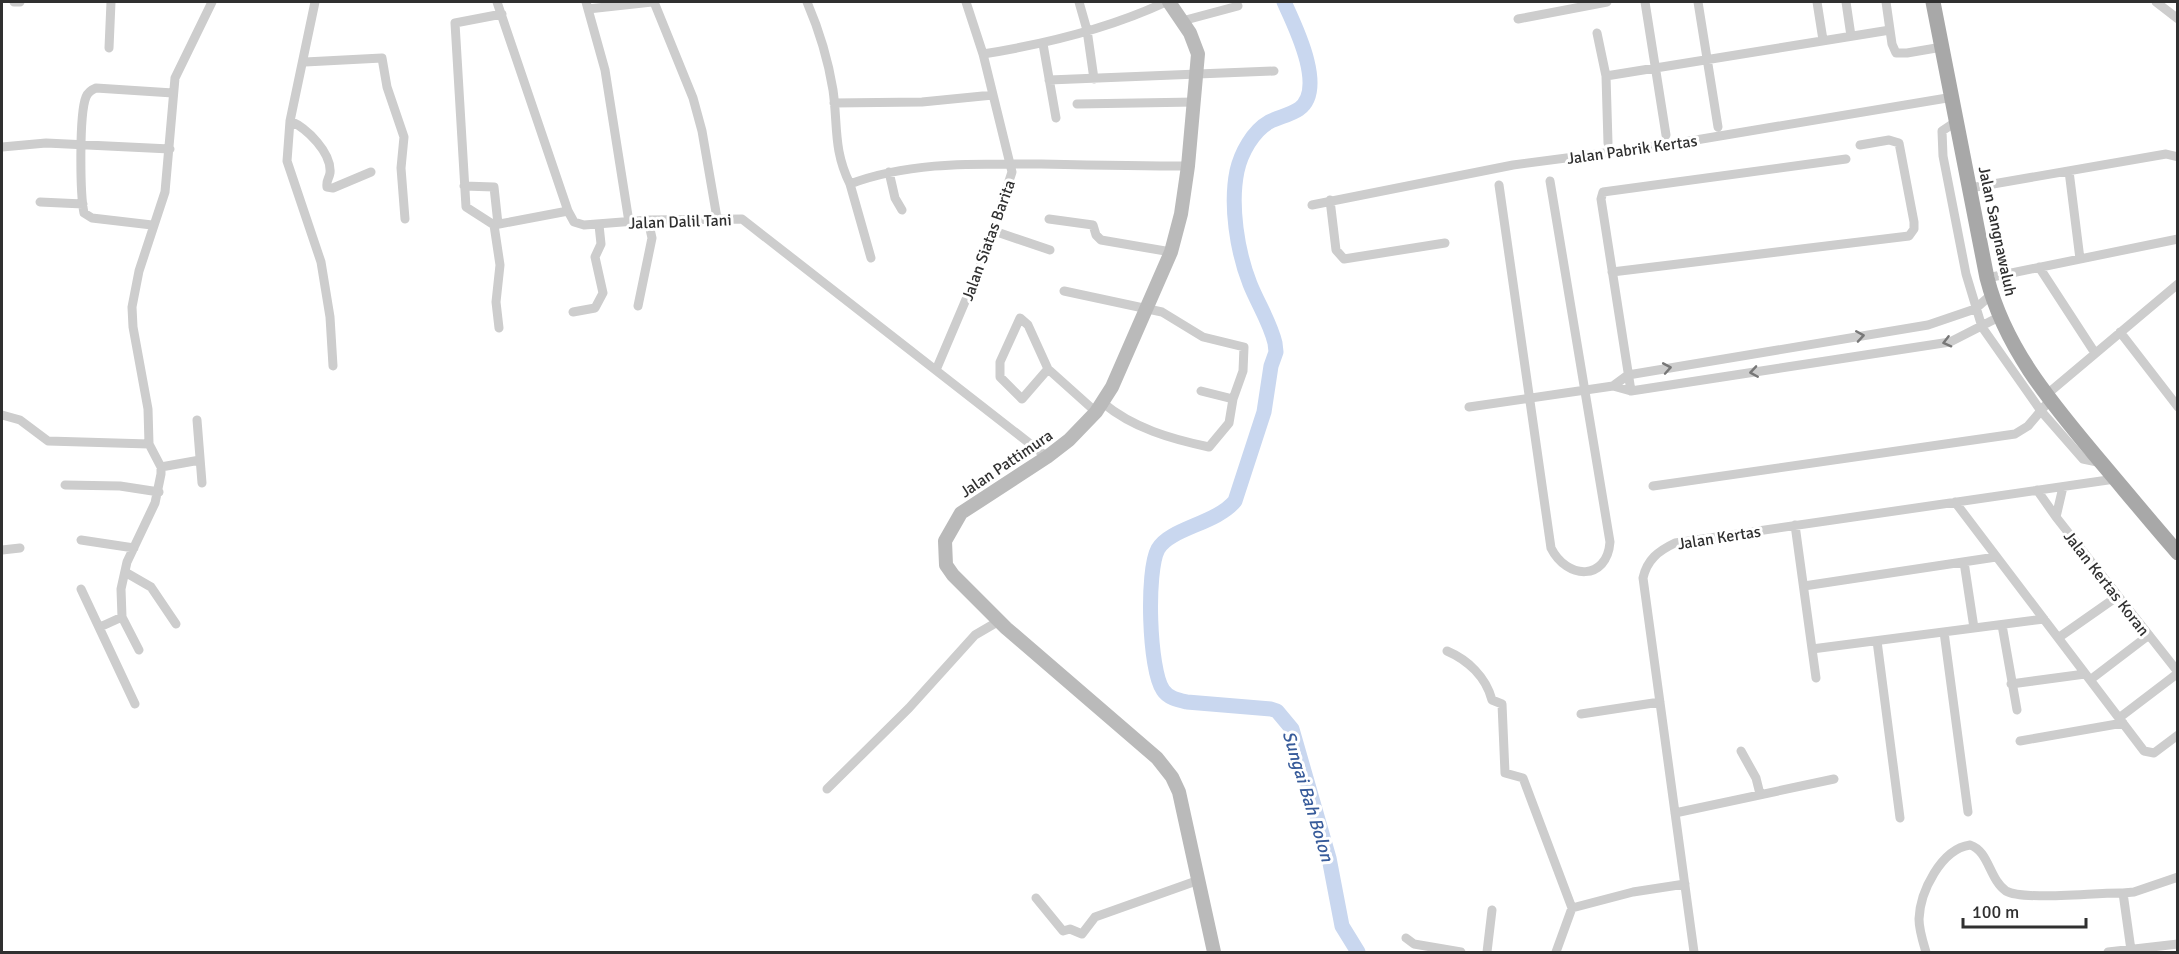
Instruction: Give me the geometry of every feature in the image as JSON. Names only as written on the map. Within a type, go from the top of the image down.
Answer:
[{"type":"main road","name":"Jalan Sangnawaluh","points":[[1933,2],[1987,278],[1999,317],[2046,402],[2102,463],[2178,553]]},
{"type":"street","points":[[14,2],[20,2]]},
{"type":"street","points":[[109,48],[111,2]]},
{"type":"street","points":[[139,650],[122,617],[120,600],[125,572],[159,492],[161,466],[149,444],[148,409],[133,327],[132,307],[139,271],[165,192],[173,93],[177,74],[212,2]]},
{"type":"street","points":[[315,2],[290,121],[287,161],[321,262],[330,317],[333,366]]},
{"type":"street","points":[[497,2],[568,211],[496,224],[467,209],[455,23],[501,14]]},
{"type":"street","points":[[629,222],[605,70],[587,5],[653,2],[693,98],[702,131],[717,218]]},
{"type":"street","points":[[807,2],[826,52],[834,103],[838,154],[850,184],[871,258]]},
{"type":"street","name":"Jalan Siatas Barita","points":[[936,370],[970,295],[1011,181],[1012,164],[983,54],[966,2]]},
{"type":"street","points":[[1079,2],[1087,30],[1094,79]]},
{"type":"street","points":[[983,54],[1043,44],[1120,21],[1167,2]]},
{"type":"street","name":"Jalan Pattimura","points":[[1167,2],[1197,46],[1197,76],[1188,166],[1181,214],[1171,252],[1099,407],[1069,440],[1047,457],[961,513],[950,528],[945,541],[946,565],[952,575],[997,619],[1156,758],[1172,777],[1184,808],[1214,952]]},
{"type":"street","points":[[1518,19],[1607,2]]},
{"type":"street","points":[[1645,2],[1666,135]]},
{"type":"street","points":[[1698,2],[1718,127]]},
{"type":"street","points":[[1817,2],[1824,40]]},
{"type":"street","points":[[1846,2],[1851,36]]},
{"type":"street","points":[[1886,2],[1894,51],[1899,53],[1942,47]]},
{"type":"street","points":[[2156,2],[2178,19]]},
{"type":"street","points":[[1182,21],[1216,6],[1238,6]]},
{"type":"street","points":[[1606,76],[1890,30]]},
{"type":"street","points":[[1597,33],[1606,76],[1608,143]]},
{"type":"street","points":[[1043,44],[1056,118]]},
{"type":"street","points":[[304,62],[382,58],[387,87],[404,137],[401,168],[405,219]]},
{"type":"street","points":[[1049,80],[1197,76],[1274,71]]},
{"type":"street","points":[[153,225],[92,218],[84,213],[81,144],[83,111],[86,96],[92,89],[101,87],[173,93]]},
{"type":"street","points":[[834,103],[922,102],[993,95]]},
{"type":"street","name":"Jalan Pabrik Kertas","points":[[1312,205],[1513,165],[1666,145],[1953,97]]},
{"type":"street","points":[[1077,104],[1195,102]]},
{"type":"street","points":[[290,121],[298,124],[321,146],[330,171],[327,187],[344,184],[371,172]]},
{"type":"street","points":[[1957,121],[1944,127],[1940,134],[1955,225],[1975,309],[1982,327],[2046,402]]},
{"type":"street","points":[[1612,272],[1910,236],[1914,229],[1914,222],[1899,143],[1889,140],[1860,145]]},
{"type":"street","points":[[2,147],[81,144],[170,149]]},
{"type":"street","points":[[1970,188],[2166,154],[2178,157]]},
{"type":"street","points":[[1631,391],[1601,199],[1603,192],[1846,159]]},
{"type":"street","points":[[850,184],[889,172],[921,166],[1012,164],[1188,166]]},
{"type":"street","points":[[2069,171],[2080,259]]},
{"type":"street","points":[[889,172],[895,198],[902,210]]},
{"type":"street","points":[[1499,185],[1525,399],[1551,548],[1556,559],[1566,567],[1575,572],[1586,572],[1604,563],[1609,554],[1610,542],[1551,181]]},
{"type":"street","points":[[464,186],[494,187],[500,265],[496,296],[499,328]]},
{"type":"street","points":[[1330,200],[1336,250],[1344,259],[1444,243]]},
{"type":"street","points":[[40,202],[83,204]]},
{"type":"street","name":"Jalan Dalil Tani","points":[[568,211],[578,225],[734,217],[748,223],[850,306],[1047,457]]},
{"type":"street","points":[[1049,219],[1094,225],[1096,235],[1101,240],[1171,252]]},
{"type":"street","points":[[638,306],[652,238],[648,220]]},
{"type":"street","points":[[573,312],[595,308],[601,298],[603,287],[596,257],[601,244],[599,225]]},
{"type":"street","points":[[994,231],[1050,250]]},
{"type":"street","points":[[1987,278],[2178,239]]},
{"type":"street","points":[[2039,267],[2095,353]]},
{"type":"street","points":[[1653,486],[2015,434],[2022,431],[2046,402],[2095,353],[2178,284]]},
{"type":"street","points":[[1048,369],[1022,399],[1000,377],[1000,362],[1020,318],[1028,325],[1048,369],[1099,407],[1124,420],[1169,437],[1209,447],[1229,423],[1233,399],[1245,362],[1244,347],[1203,337],[1162,312],[1064,291]]},
{"type":"street","points":[[1613,386],[1628,375],[1928,325],[1975,309],[1991,296]]},
{"type":"street","points":[[1469,407],[1613,386],[1631,391],[1950,342],[1999,317]]},
{"type":"street","points":[[2120,332],[2178,407]]},
{"type":"street","points":[[1795,346],[1798,366]]},
{"type":"street","points":[[1201,391],[1233,399]]},
{"type":"street","points":[[2,415],[20,420],[48,441],[149,444]]},
{"type":"street","points":[[197,420],[202,483]]},
{"type":"street","points":[[161,466],[200,460]]},
{"type":"street","name":"Jalan Kertas","points":[[1694,952],[1643,578],[1646,565],[1656,555],[1675,543],[2115,479]]},
{"type":"street","points":[[65,485],[120,486],[159,492]]},
{"type":"street","name":"Jalan Kertas Koran","points":[[2063,487],[2056,517],[2178,673]]},
{"type":"street","points":[[2037,490],[2056,517]]},
{"type":"street","points":[[1955,502],[2147,753],[2154,753],[2178,735]]},
{"type":"street","points":[[1796,525],[1816,678]]},
{"type":"street","points":[[81,540],[134,548]]},
{"type":"street","points":[[2,550],[20,548]]},
{"type":"street","points":[[1804,586],[1996,557]]},
{"type":"street","points":[[1964,562],[1974,628]]},
{"type":"street","points":[[125,572],[151,587],[176,624]]},
{"type":"street","points":[[81,589],[135,704]]},
{"type":"street","points":[[2058,638],[2118,596]]},
{"type":"street","points":[[100,627],[122,617]]},
{"type":"street","points":[[827,789],[909,708],[975,635],[997,619]]},
{"type":"street","points":[[1812,649],[2044,619]]},
{"type":"street","points":[[2002,625],[2017,710]]},
{"type":"street","points":[[1944,632],[1968,812]]},
{"type":"street","points":[[2011,684],[2088,677],[2149,635]]},
{"type":"street","points":[[1877,641],[1900,818]]},
{"type":"street","points":[[1446,651],[1472,667],[1490,689],[1497,702],[1505,773],[1523,777],[1572,908],[1556,952]]},
{"type":"street","points":[[2020,741],[2121,721],[2178,673]]},
{"type":"street","points":[[1581,714],[1660,702]]},
{"type":"street","points":[[1741,751],[1756,778],[1760,794]]},
{"type":"street","points":[[1675,813],[1834,779]]},
{"type":"street","points":[[1926,952],[1919,921],[1926,889],[1948,853],[1962,846],[1977,847],[1983,853],[1990,872],[1999,884],[2019,896],[2123,893],[2178,877]]},
{"type":"street","points":[[1036,898],[1064,931],[1070,929],[1082,934],[1086,932],[1095,917],[1199,880]]},
{"type":"street","points":[[1572,908],[1634,892],[1684,884]]},
{"type":"street","points":[[2123,893],[2131,950]]},
{"type":"street","points":[[1487,952],[1492,910]]},
{"type":"street","points":[[1406,938],[1414,944],[1461,952]]},
{"type":"street","points":[[2108,952],[2178,944]]},
{"type":"waterway","name":"Sungai Bah Bolon","points":[[1284,2],[1306,56],[1310,87],[1307,100],[1299,109],[1263,126],[1253,137],[1239,164],[1234,198],[1236,228],[1245,271],[1275,343],[1276,352],[1271,366],[1264,412],[1235,501],[1217,515],[1172,536],[1158,549],[1152,578],[1152,642],[1158,679],[1163,690],[1170,697],[1187,702],[1271,709],[1277,711],[1292,729],[1329,858],[1342,926],[1358,952]]}]
